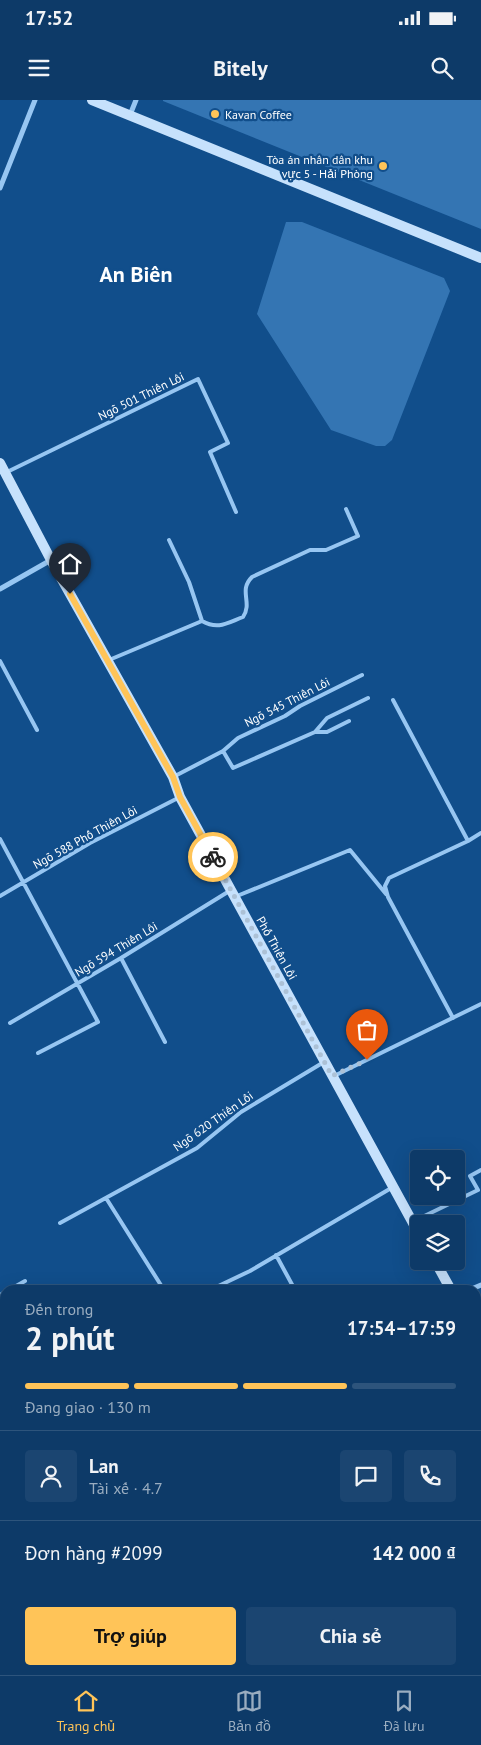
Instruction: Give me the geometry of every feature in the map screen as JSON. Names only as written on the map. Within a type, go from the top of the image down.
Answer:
[{"type":"main road","points":[[92,100],[481,258]]},
{"type":"main road","name":"Phố Thiên Lôi","points":[[2,468],[51,560],[173,777],[180,797],[410,1218]]},
{"type":"main road","points":[[440,1270],[448,1285]]},
{"type":"street","points":[[0,188],[35,100]]},
{"type":"street","points":[[130,115],[136,100]]},
{"type":"street","points":[[0,589],[51,560]]},
{"type":"lane","name":"Ngõ 501 Thiên Lôi","points":[[2,468],[198,379],[228,443],[210,452],[236,512]]},
{"type":"lane","points":[[168,540],[189,582],[202,621],[210,626],[217,627],[243,617],[248,607],[245,591],[247,582],[252,577],[310,550],[326,550],[358,536],[346,509]]},
{"type":"lane","points":[[107,661],[202,621]]},
{"type":"lane","points":[[0,661],[37,730]]},
{"type":"lane","name":"Ngõ 545 Thiên Lôi","points":[[173,777],[223,751],[238,738],[285,716],[300,706],[362,675]]},
{"type":"lane","points":[[315,732],[327,718],[368,698]]},
{"type":"lane","points":[[393,700],[468,841]]},
{"type":"lane","points":[[223,751],[233,768],[315,732],[327,732],[349,721]]},
{"type":"lane","name":"Ngõ 588 Phố Thiên Lôi","points":[[0,896],[90,844],[180,797]]},
{"type":"lane","points":[[453,1018],[388,897],[385,886],[389,878],[481,833]]},
{"type":"lane","points":[[0,840],[22,884],[79,983],[98,1022],[38,1053]]},
{"type":"lane","name":"Ngõ 594 Thiên Lôi","points":[[10,1022],[233,894],[350,850],[388,897]]},
{"type":"lane","points":[[121,958],[165,1042]]},
{"type":"lane","points":[[332,1076],[481,1004]]},
{"type":"lane","name":"Ngõ 620 Thiên Lôi","points":[[60,1223],[197,1148],[241,1112],[324,1062]]},
{"type":"lane","points":[[426,1215],[478,1190],[470,1176],[481,1170]]},
{"type":"lane","points":[[221,1285],[250,1271],[392,1187]]},
{"type":"lane","points":[[106,1198],[161,1285]]},
{"type":"lane","points":[[276,1255],[292,1285]]},
{"type":"lane","points":[[18,1285],[26,1281]]},
{"type":"building","name":"Tòa án nhân dân khu vực 5 - Hải Phòng","points":[[481,100],[481,229],[163,101]]},
{"type":"building","points":[[286,222],[302,222],[444,278],[450,291],[392,440],[385,446],[376,446],[331,430],[257,314]]},
{"type":"way so far","points":[[213,857],[332,1076],[367,1060]]},
{"type":"place","name":"Kavan Coffee","points":[[215,114]]},
{"type":"place","name":"Tòa án nhân dân khu vực 5 - Hải Phòng","points":[[383,166]]},
{"type":"district","name":"An Biên","points":[[136,274]]},
{"type":"route","points":[[70,594],[173,777],[180,797],[213,857]]}]
